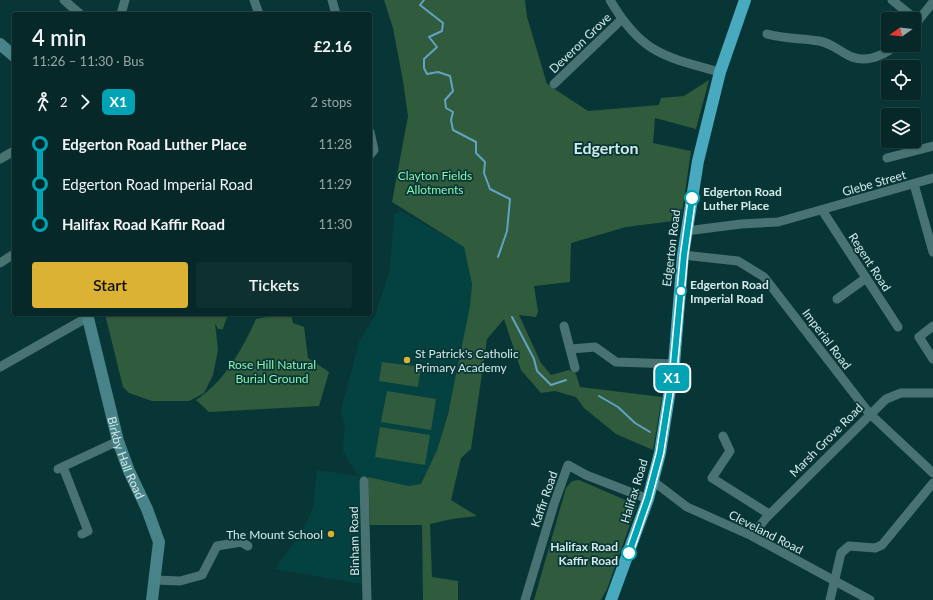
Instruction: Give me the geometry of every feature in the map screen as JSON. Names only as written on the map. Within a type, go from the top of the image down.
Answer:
[{"type":"highway","name":"Edgerton Road","points":[[667,411],[674,364],[686,231],[698,161],[720,72],[745,0]]},
{"type":"highway","name":"Halifax Road","points":[[611,600],[654,480],[667,411]]},
{"type":"street","points":[[64,0],[78,12]]},
{"type":"street","points":[[122,12],[125,0]]},
{"type":"street","points":[[254,0],[258,12]]},
{"type":"street","points":[[332,0],[335,12]]},
{"type":"street","points":[[610,0],[622,20],[636,37],[660,54],[720,72]]},
{"type":"street","points":[[892,0],[904,12]]},
{"type":"street","points":[[921,18],[933,2]]},
{"type":"street","name":"Deveron Grove","points":[[554,84],[622,20]]},
{"type":"street","points":[[767,34],[820,41],[832,45],[851,57],[864,60],[878,57],[886,52]]},
{"type":"street","points":[[0,44],[12,54]]},
{"type":"street","points":[[372,141],[374,150],[372,152]]},
{"type":"street","points":[[887,158],[933,146]]},
{"type":"street","points":[[0,159],[12,152]]},
{"type":"street","name":"Glebe Street","points":[[686,231],[742,224],[778,222],[933,178]]},
{"type":"street","points":[[914,184],[933,252]]},
{"type":"street","name":"Regent Road","points":[[822,210],[898,327]]},
{"type":"street","points":[[0,263],[12,255]]},
{"type":"street","name":"Imperial Road","points":[[684,255],[738,262],[764,277],[869,413],[933,472]]},
{"type":"street","points":[[837,299],[866,278]]},
{"type":"street","points":[[0,368],[87,316]]},
{"type":"street","name":"Birkby Hall Road","points":[[87,316],[118,441],[129,471],[147,509],[159,542],[152,600]]},
{"type":"street","points":[[564,326],[575,368]]},
{"type":"street","points":[[933,326],[919,337],[933,359]]},
{"type":"street","points":[[571,350],[595,347],[616,362],[674,364]]},
{"type":"street","name":"Marsh Grove Road","points":[[752,536],[769,514],[869,413],[893,395],[901,393],[933,393]]},
{"type":"street","points":[[723,436],[730,452],[712,478],[769,514]]},
{"type":"street","points":[[88,532],[60,468],[118,441]]},
{"type":"street","name":"Kaffir Road","points":[[525,600],[554,504],[568,465],[586,475],[648,498]]},
{"type":"street","name":"Cleveland Road","points":[[654,480],[687,506],[752,536],[870,600]]},
{"type":"street","name":"Binham Road","points":[[364,481],[367,600]]},
{"type":"street","points":[[830,600],[841,553],[849,546],[874,548],[882,545],[933,482]]},
{"type":"street","points":[[155,580],[180,581],[202,575],[217,546],[244,542]]},
{"type":"shaded area","name":"St Patrick's Catholic Primary Academy","points":[[401,211],[464,247],[472,284],[470,306],[454,389],[437,450],[421,484],[408,486],[359,477],[362,584],[275,569],[294,543],[307,522],[313,508],[317,470],[358,476],[343,451],[345,424],[341,410],[359,342],[375,316],[390,270],[394,214]]},
{"type":"green space","name":"Clayton Fields Allotments","points":[[384,0],[525,0],[527,17],[547,84],[588,111],[659,105],[661,98],[684,96],[709,80],[696,129],[655,118],[653,143],[691,151],[681,220],[626,227],[571,243],[570,282],[534,286],[538,311],[536,317],[519,315],[541,363],[551,375],[569,370],[576,374],[580,387],[662,397],[653,450],[616,434],[584,408],[576,397],[555,391],[541,393],[521,370],[504,319],[487,339],[471,449],[461,458],[451,500],[477,516],[452,519],[430,524],[432,577],[458,581],[458,600],[423,600],[422,525],[370,525],[368,477],[408,486],[421,484],[437,450],[448,414],[470,306],[472,284],[464,247],[392,202],[408,116],[393,28]]},
{"type":"green space","points":[[105,316],[229,316],[226,319],[223,329],[218,329],[215,323],[218,350],[213,375],[204,393],[189,401],[152,401],[129,393],[123,387]]},
{"type":"green space","name":"Rose Hill Natural Burial Ground","points":[[272,316],[291,316],[293,323],[304,327],[308,358],[329,372],[319,406],[209,412],[196,400],[224,374],[239,352],[256,319]]},
{"type":"green space","points":[[382,362],[421,367],[418,387],[379,381]]},
{"type":"green space","points":[[387,391],[436,399],[431,430],[381,422]]},
{"type":"green space","points":[[380,427],[430,435],[425,465],[375,457]]},
{"type":"green space","points":[[579,480],[637,505],[607,589],[601,600],[534,600],[566,488],[572,481]]},
{"type":"waterway","points":[[424,0],[420,5],[443,23],[442,31],[429,37],[437,47],[424,59],[424,68],[427,74],[438,72],[450,76],[453,91],[445,100],[446,108],[453,112],[451,120],[453,130],[476,142],[476,153],[485,162],[484,173],[490,189],[510,199],[507,231],[498,257]]},
{"type":"waterway","points":[[512,317],[534,359],[537,371],[551,385],[566,380]]},
{"type":"waterway","points":[[599,396],[618,407],[635,423],[650,432]]},
{"type":"bus line","name":"X1","points":[[629,553],[654,480],[660,453],[674,364],[684,255],[692,198]]},
{"type":"place","name":"Edgerton Road Luther Place","points":[[692,198]]},
{"type":"place","name":"Edgerton Road Imperial Road","points":[[681,291]]},
{"type":"place","name":"St Patrick's Catholic Primary Academy","points":[[407,360]]},
{"type":"place","name":"The Mount School","points":[[331,534]]},
{"type":"place","name":"Halifax Road Kaffir Road","points":[[629,553]]},
{"type":"district","name":"Edgerton","points":[[606,147]]}]
